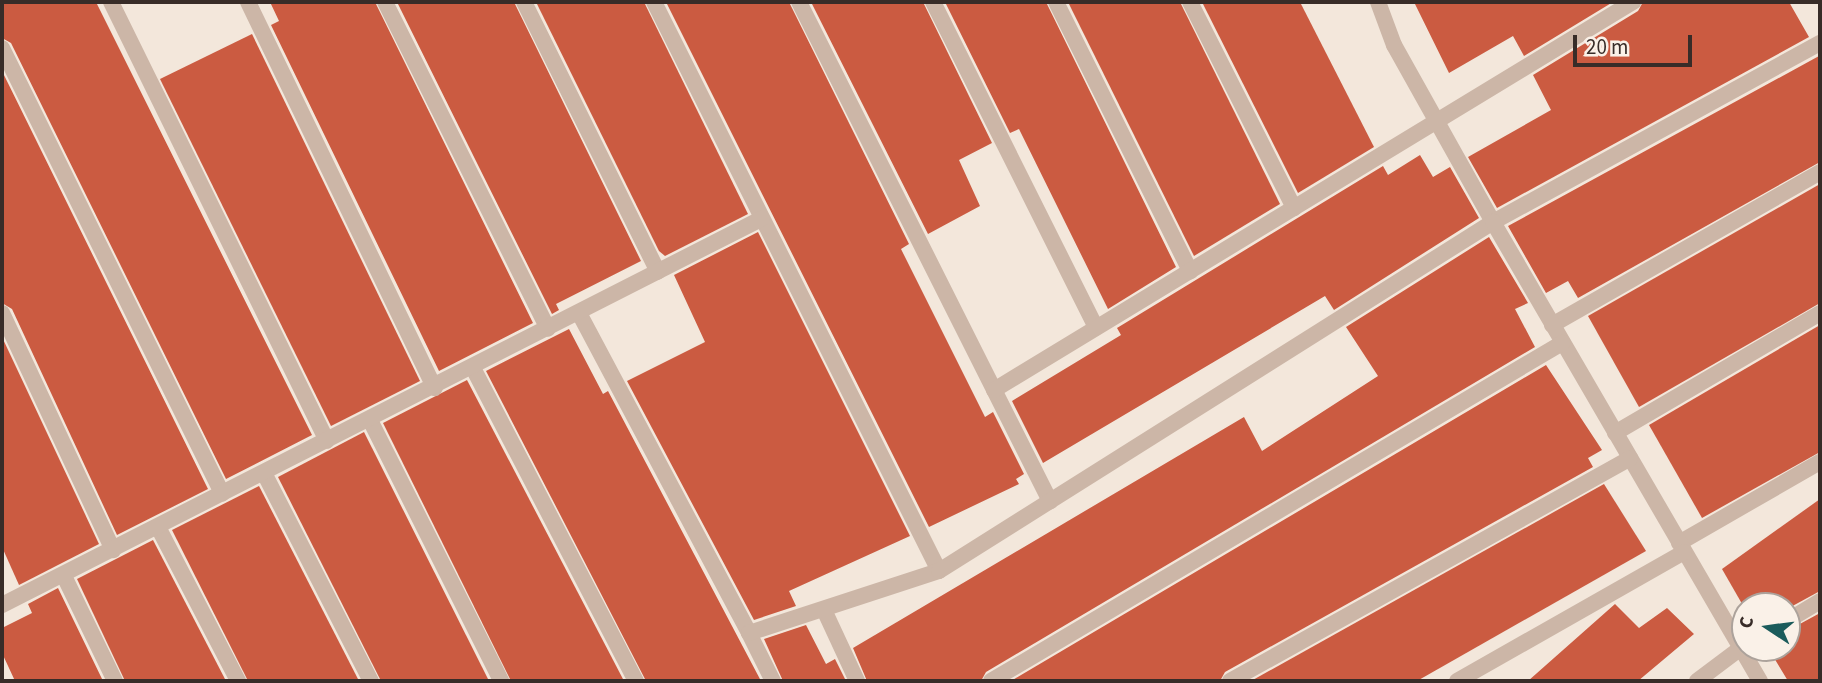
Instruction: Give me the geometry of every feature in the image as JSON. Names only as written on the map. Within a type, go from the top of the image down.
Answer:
[{"type":"lane","points":[[111,2],[327,441]]},
{"type":"lane","points":[[248,2],[435,388]]},
{"type":"lane","points":[[385,2],[548,329]]},
{"type":"lane","points":[[524,2],[658,272]]},
{"type":"lane","points":[[654,2],[939,571]]},
{"type":"lane","points":[[800,2],[1050,501]]},
{"type":"lane","points":[[933,2],[1096,328]]},
{"type":"lane","points":[[1056,2],[1190,271]]},
{"type":"lane","points":[[1191,2],[1294,208]]},
{"type":"lane","points":[[1378,2],[1394,45],[1493,222],[1682,548],[1731,627]]},
{"type":"lane","points":[[994,390],[1633,2]]},
{"type":"lane","points":[[749,634],[825,612],[939,571],[1493,222],[1820,43]]},
{"type":"lane","points":[[2,48],[222,494]]},
{"type":"lane","points":[[1552,325],[1820,172]]},
{"type":"lane","points":[[3,602],[64,576],[761,219]]},
{"type":"lane","points":[[2,313],[113,550]]},
{"type":"lane","points":[[579,313],[773,681]]},
{"type":"lane","points":[[1615,433],[1820,313]]},
{"type":"lane","points":[[990,681],[1562,343]]},
{"type":"lane","points":[[473,368],[636,681]]},
{"type":"lane","points":[[370,420],[501,681]]},
{"type":"lane","points":[[1230,681],[1630,458]]},
{"type":"lane","points":[[1457,681],[1682,548],[1820,462]]},
{"type":"lane","points":[[264,473],[371,681]]},
{"type":"lane","points":[[158,527],[238,681]]},
{"type":"lane","points":[[64,576],[115,681]]},
{"type":"lane","points":[[1801,613],[1820,601]]},
{"type":"lane","points":[[825,612],[857,681]]},
{"type":"lane","points":[[1697,681],[1731,655]]},
{"type":"lane","points":[[1751,662],[1760,681]]},
{"type":"building","points":[[2,2],[96,2],[312,435],[226,479],[11,43],[2,38]]},
{"type":"building","points":[[270,2],[375,2],[533,323],[439,371],[271,25],[279,21]]},
{"type":"building","points":[[397,2],[514,2],[641,261],[556,304],[559,310],[552,314]]},
{"type":"building","points":[[536,2],[644,2],[748,214],[665,256],[659,251]]},
{"type":"building","points":[[666,2],[789,2],[909,244],[901,249],[985,417],[993,412],[1024,474],[1016,479],[1019,484],[929,527]]},
{"type":"building","points":[[811,2],[923,2],[992,143],[959,160],[980,206],[928,234]]},
{"type":"building","points":[[945,2],[1046,2],[1176,267],[1108,309],[1019,129],[1010,133]]},
{"type":"building","points":[[1068,2],[1180,2],[1280,204],[1194,256]]},
{"type":"building","points":[[1202,2],[1300,2],[1374,147],[1298,193]]},
{"type":"building","points":[[1414,2],[1613,2],[1524,56],[1513,36],[1449,73]]},
{"type":"building","points":[[1643,2],[1789,2],[1809,37],[1497,208],[1468,157],[1551,110],[1533,75],[1638,11]]},
{"type":"building","points":[[252,34],[420,381],[331,426],[160,79]]},
{"type":"building","points":[[1819,56],[1820,162],[1578,298],[1568,281],[1546,293],[1508,226]]},
{"type":"building","points":[[2,71],[208,489],[117,535],[12,309],[2,303]]},
{"type":"building","points":[[1420,155],[1433,177],[1450,167],[1479,218],[1334,310],[1325,296],[1043,463],[1012,401],[1121,335],[1117,328],[1383,166],[1388,175]]},
{"type":"building","points":[[1820,184],[1820,303],[1639,407],[1588,316]]},
{"type":"building","points":[[758,232],[910,536],[789,591],[796,606],[754,620],[627,381],[705,342],[674,275]]},
{"type":"building","points":[[1489,237],[1528,303],[1515,309],[1535,347],[986,672],[981,681],[867,681],[853,648],[1244,417],[1262,451],[1378,376],[1346,327]]},
{"type":"building","points":[[1820,325],[1820,452],[1702,518],[1649,425]]},
{"type":"building","points":[[569,329],[603,394],[608,391],[761,681],[646,681],[486,371]]},
{"type":"building","points":[[2,337],[99,544],[19,585],[2,547]]},
{"type":"building","points":[[1546,365],[1602,450],[1588,458],[1593,467],[1225,672],[1220,681],[1011,681]]},
{"type":"building","points":[[467,380],[624,681],[511,681],[383,423]]},
{"type":"building","points":[[364,432],[489,681],[381,681],[278,477]]},
{"type":"building","points":[[1604,484],[1646,551],[1417,681],[1251,681]]},
{"type":"building","points":[[259,486],[359,681],[248,681],[172,530]]},
{"type":"building","points":[[1820,499],[1820,591],[1801,601],[1801,592],[1735,592],[1722,569]]},
{"type":"building","points":[[153,540],[226,681],[125,681],[77,579]]},
{"type":"building","points":[[58,588],[103,681],[15,681],[2,653],[2,628],[32,613],[28,604]]},
{"type":"building","points":[[1615,604],[1639,628],[1667,608],[1694,634],[1638,681],[1528,681]]},
{"type":"building","points":[[1820,613],[1820,681],[1788,681],[1776,662],[1801,662],[1801,623]]},
{"type":"building","points":[[806,625],[826,664],[835,659],[846,681],[783,681],[764,639]]}]
